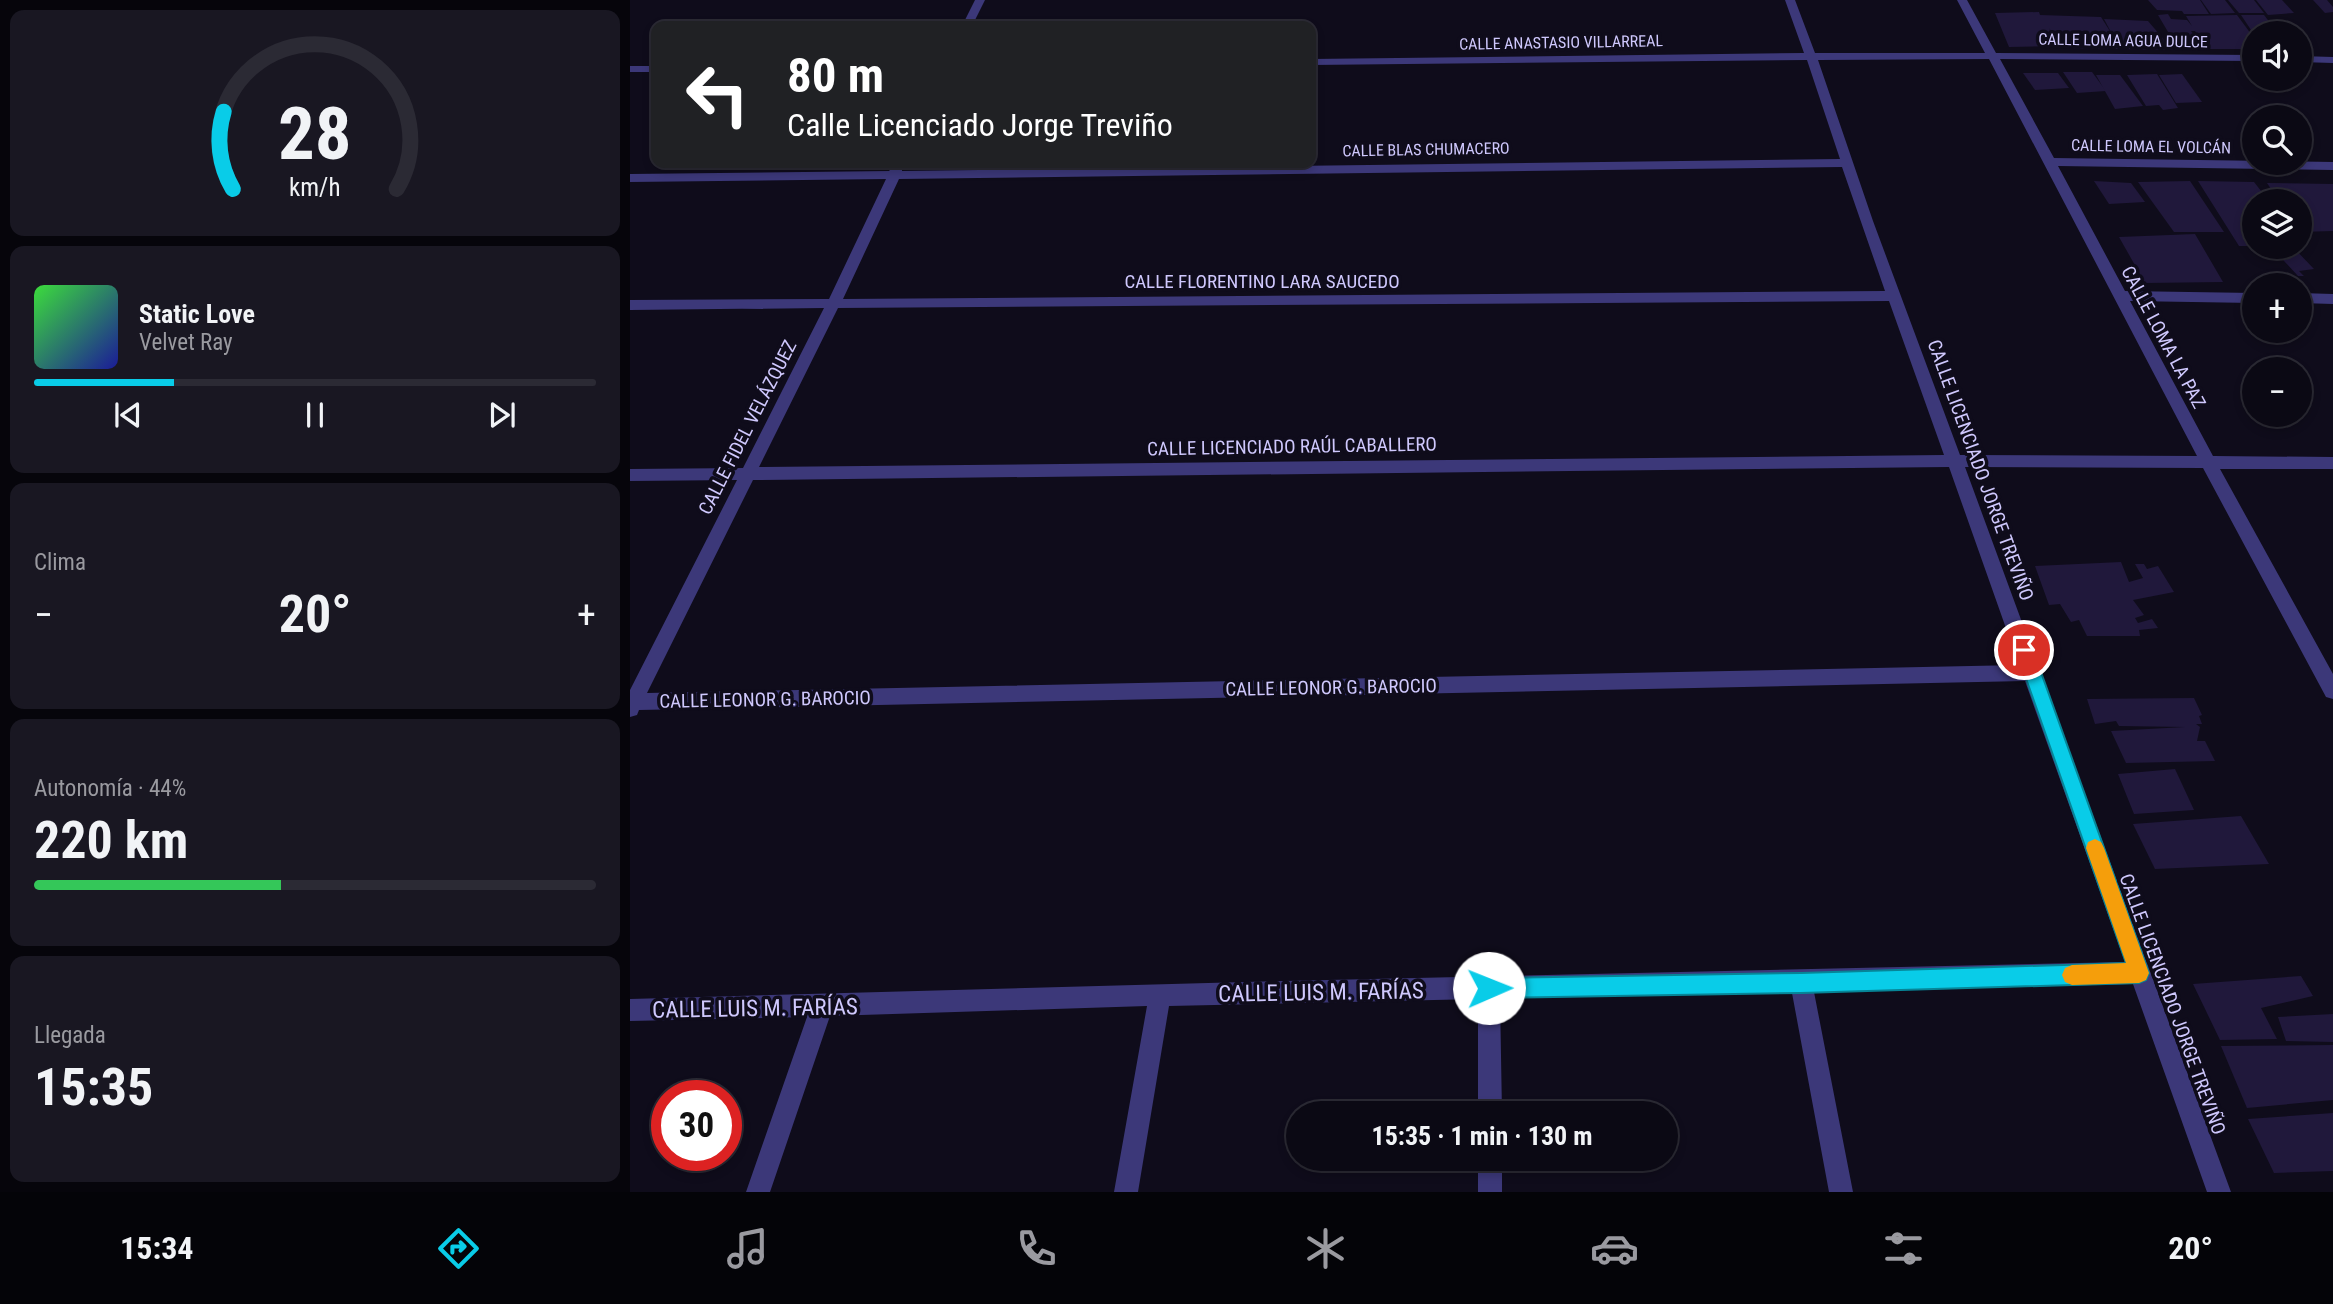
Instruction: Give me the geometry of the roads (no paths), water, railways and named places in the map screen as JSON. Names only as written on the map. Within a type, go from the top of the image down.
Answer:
[{"type":"street","points":[[970,21],[980,0]]},
{"type":"street","name":"CALLE LICENCIADO JORGE TREVIÑO","points":[[1790,0],[1811,54],[1845,163],[2033,673],[2219,1192]]},
{"type":"street","name":"CALLE LOMA LA PAZ","points":[[1962,0],[2052,162],[2208,462],[2333,691]]},
{"type":"street","name":"CALLE LOMA AGUA DULCE","points":[[1811,54],[2242,58]]},
{"type":"street","name":"CALLE ANASTASIO VILLARREAL","points":[[1316,62],[1811,54]]},
{"type":"street","points":[[2312,59],[2333,60]]},
{"type":"street","points":[[630,69],[651,69]]},
{"type":"street","name":"CALLE LOMA EL VOLCÁN","points":[[2052,162],[2333,166]]},
{"type":"street","name":"CALLE BLAS CHUMACERO","points":[[1316,166],[1845,163]]},
{"type":"street","name":"CALLE BLAS CHUMACERO","points":[[630,178],[897,168]]},
{"type":"street","name":"CALLE FIDEL VELÁZQUEZ","points":[[631,704],[834,303],[897,168]]},
{"type":"street","name":"CALLE FLORENTINO LARA SAUCEDO","points":[[630,305],[1894,296]]},
{"type":"street","points":[[2121,296],[2242,298]]},
{"type":"street","points":[[2312,298],[2333,299]]},
{"type":"street","name":"CALLE LICENCIADO RAÚL CABALLERO","points":[[630,475],[1955,461],[2333,463]]},
{"type":"street","name":"CALLE LEONOR G. BAROCIO","points":[[631,704],[2033,673]]},
{"type":"street","name":"CALLE LUIS M. FARÍAS","points":[[630,1010],[2139,973]]},
{"type":"street","points":[[1801,983],[1841,1192]]},
{"type":"street","points":[[1489,988],[1490,1101]]},
{"type":"street","points":[[1126,1192],[1160,995]]},
{"type":"street","points":[[758,1192],[822,1007]]},
{"type":"street","points":[[1490,1171],[1490,1192]]}]
